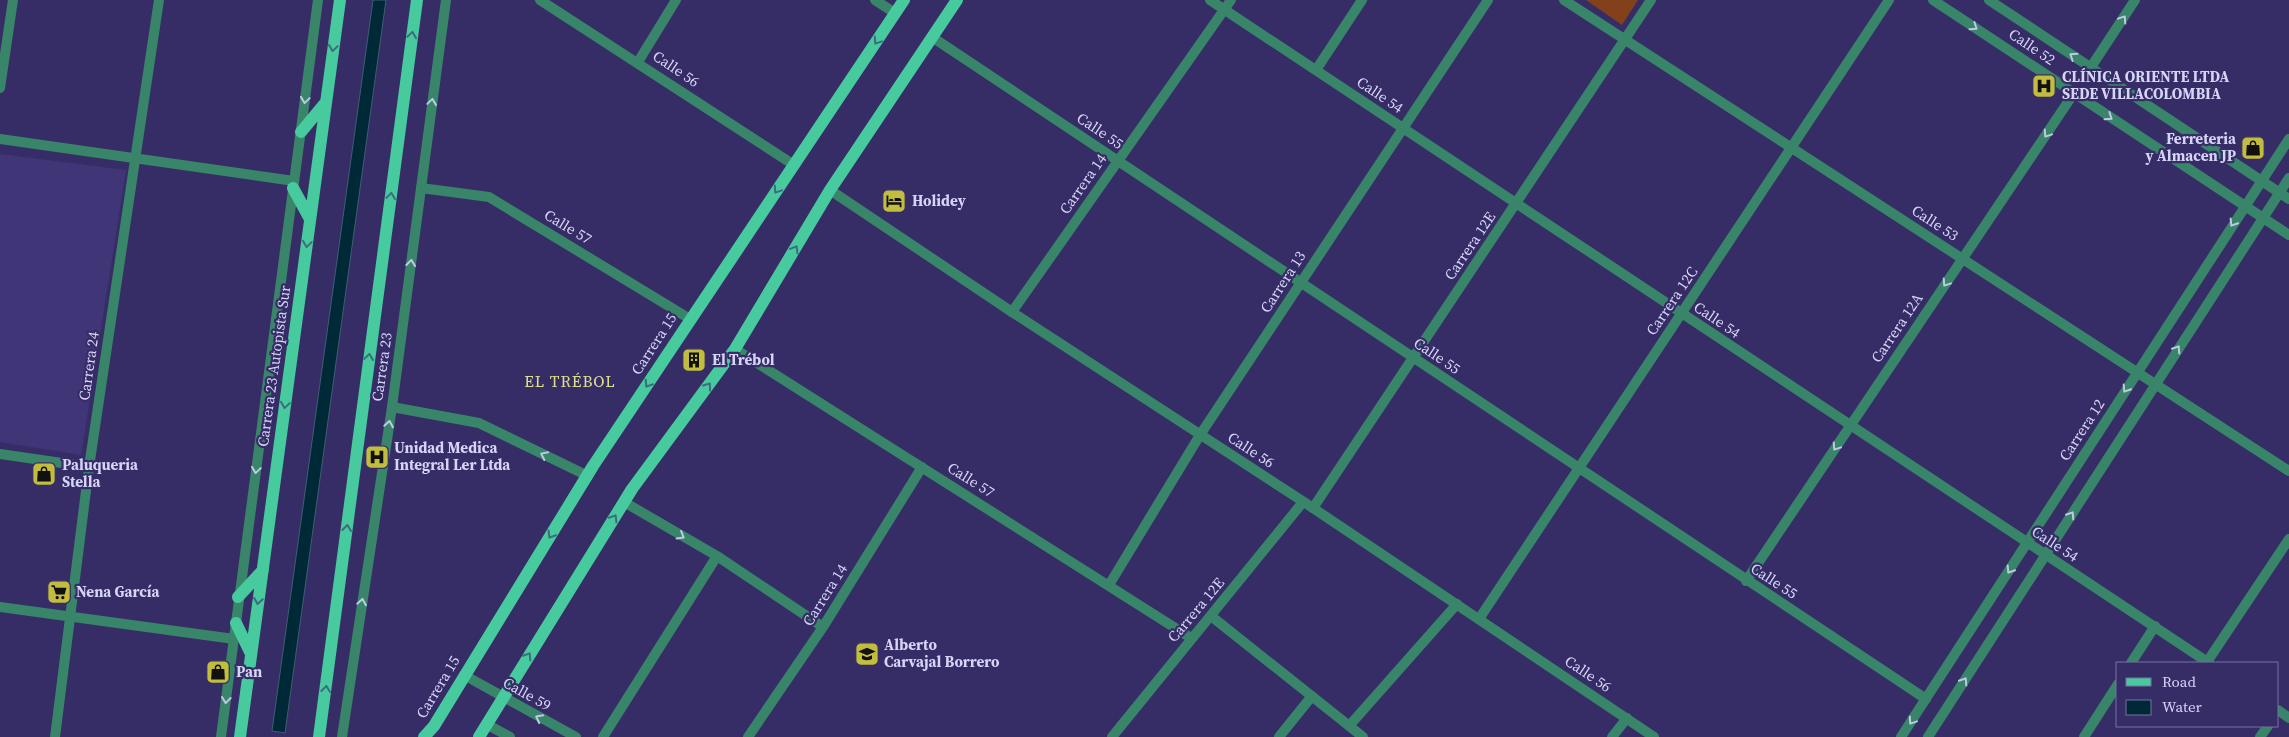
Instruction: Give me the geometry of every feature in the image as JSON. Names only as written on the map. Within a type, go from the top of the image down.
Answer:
[{"type":"main road","name":"Carrera 23 Autopista Sur","points":[[240,737],[250,652],[263,570],[340,0]]},
{"type":"main road","points":[[319,737],[417,0]]},
{"type":"main road","name":"Carrera 15","points":[[424,737],[434,726],[588,476],[690,319],[904,0]]},
{"type":"main road","points":[[479,737],[624,502],[735,349],[830,190],[957,0]]},
{"type":"main road","points":[[301,132],[326,102]]},
{"type":"main road","points":[[294,185],[310,219]]},
{"type":"main road","points":[[238,597],[263,570]]},
{"type":"main road","points":[[236,623],[250,652]]},
{"type":"street","points":[[0,88],[13,0]]},
{"type":"street","name":"Carrera 24","points":[[55,737],[89,467],[159,0]]},
{"type":"street","points":[[221,737],[318,0]]},
{"type":"street","name":"Carrera 23","points":[[342,737],[392,407],[446,0]]},
{"type":"street","name":"Calle 56","points":[[540,0],[794,165]]},
{"type":"street","points":[[638,62],[676,0]]},
{"type":"street","points":[[874,0],[895,13]]},
{"type":"street","name":"Calle 54","points":[[1210,0],[2207,662]]},
{"type":"street","name":"Carrera 14","points":[[1012,312],[1231,0]]},
{"type":"street","points":[[1316,70],[1362,0]]},
{"type":"street","name":"Carrera 13","points":[[1109,585],[1200,435],[1488,0]]},
{"type":"street","name":"Calle 53","points":[[1564,0],[2289,471]]},
{"type":"street","name":"Carrera 12E","points":[[1313,508],[1651,0]]},
{"type":"street","name":"Carrera 12C","points":[[1479,619],[1889,0]]},
{"type":"street","name":"Calle 52","points":[[1933,0],[2289,235]]},
{"type":"street","name":"Calle 52","points":[[1989,0],[2289,198]]},
{"type":"street","points":[[2091,67],[2136,0]]},
{"type":"street","name":"Calle 55","points":[[932,37],[1746,581],[1926,699]]},
{"type":"street","name":"Carrera 12A","points":[[1746,581],[2074,93]]},
{"type":"street","points":[[0,139],[135,158],[294,185]]},
{"type":"street","name":"Carrera 12","points":[[1901,737],[2289,139]]},
{"type":"street","points":[[1928,737],[2289,178]]},
{"type":"street","name":"Calle 57","points":[[421,188],[490,197],[690,319]]},
{"type":"street","name":"Calle 56","points":[[830,190],[1012,312],[1313,508],[1654,737]]},
{"type":"street","name":"Calle 57","points":[[735,349],[1191,638]]},
{"type":"street","points":[[392,407],[479,423],[588,476]]},
{"type":"street","points":[[0,454],[89,467]]},
{"type":"street","name":"Carrera 14","points":[[748,737],[823,627],[922,467]]},
{"type":"street","points":[[624,502],[717,556],[823,627]]},
{"type":"street","name":"Carrera 12E","points":[[1112,737],[1303,502]]},
{"type":"street","points":[[2209,662],[2289,539]]},
{"type":"street","points":[[603,737],[717,556]]},
{"type":"street","points":[[1349,726],[1457,604]]},
{"type":"street","points":[[0,607],[234,639]]},
{"type":"street","points":[[1211,616],[1363,737]]},
{"type":"street","points":[[2132,662],[2155,626]]},
{"type":"street","name":"Calle 59","points":[[464,675],[502,698],[576,737]]},
{"type":"street","points":[[2084,737],[2116,687]]},
{"type":"street","points":[[1279,737],[1312,696]]},
{"type":"street","points":[[1612,737],[1627,718]]},
{"type":"street","points":[[486,724],[510,737]]},
{"type":"shaded area","points":[[1586,0],[1638,0],[1622,25]]},
{"type":"shaded area","points":[[0,154],[126,170],[81,455],[0,442]]},
{"type":"water","points":[[373,0],[386,0],[285,733],[272,731]]},
{"type":"place","name":"CLÍNICA ORIENTE LTDA SEDE VILLACOLOMBIA","points":[[2044,86]]},
{"type":"place","name":"Ferreteria y Almacen JP","points":[[2253,148]]},
{"type":"place","name":"Holidey","points":[[894,201]]},
{"type":"place","name":"El Trébol","points":[[694,360]]},
{"type":"place","name":"Unidad Medica Integral Ler Ltda","points":[[377,457]]},
{"type":"place","name":"Paluqueria Stella","points":[[44,474]]},
{"type":"place","name":"Nena García","points":[[59,592]]},
{"type":"place","name":"Alberto Carvajal Borrero","points":[[867,654]]},
{"type":"place","name":"Pan","points":[[218,672]]},
{"type":"district","name":"EL TRÉBOL","points":[[570,381]]}]
